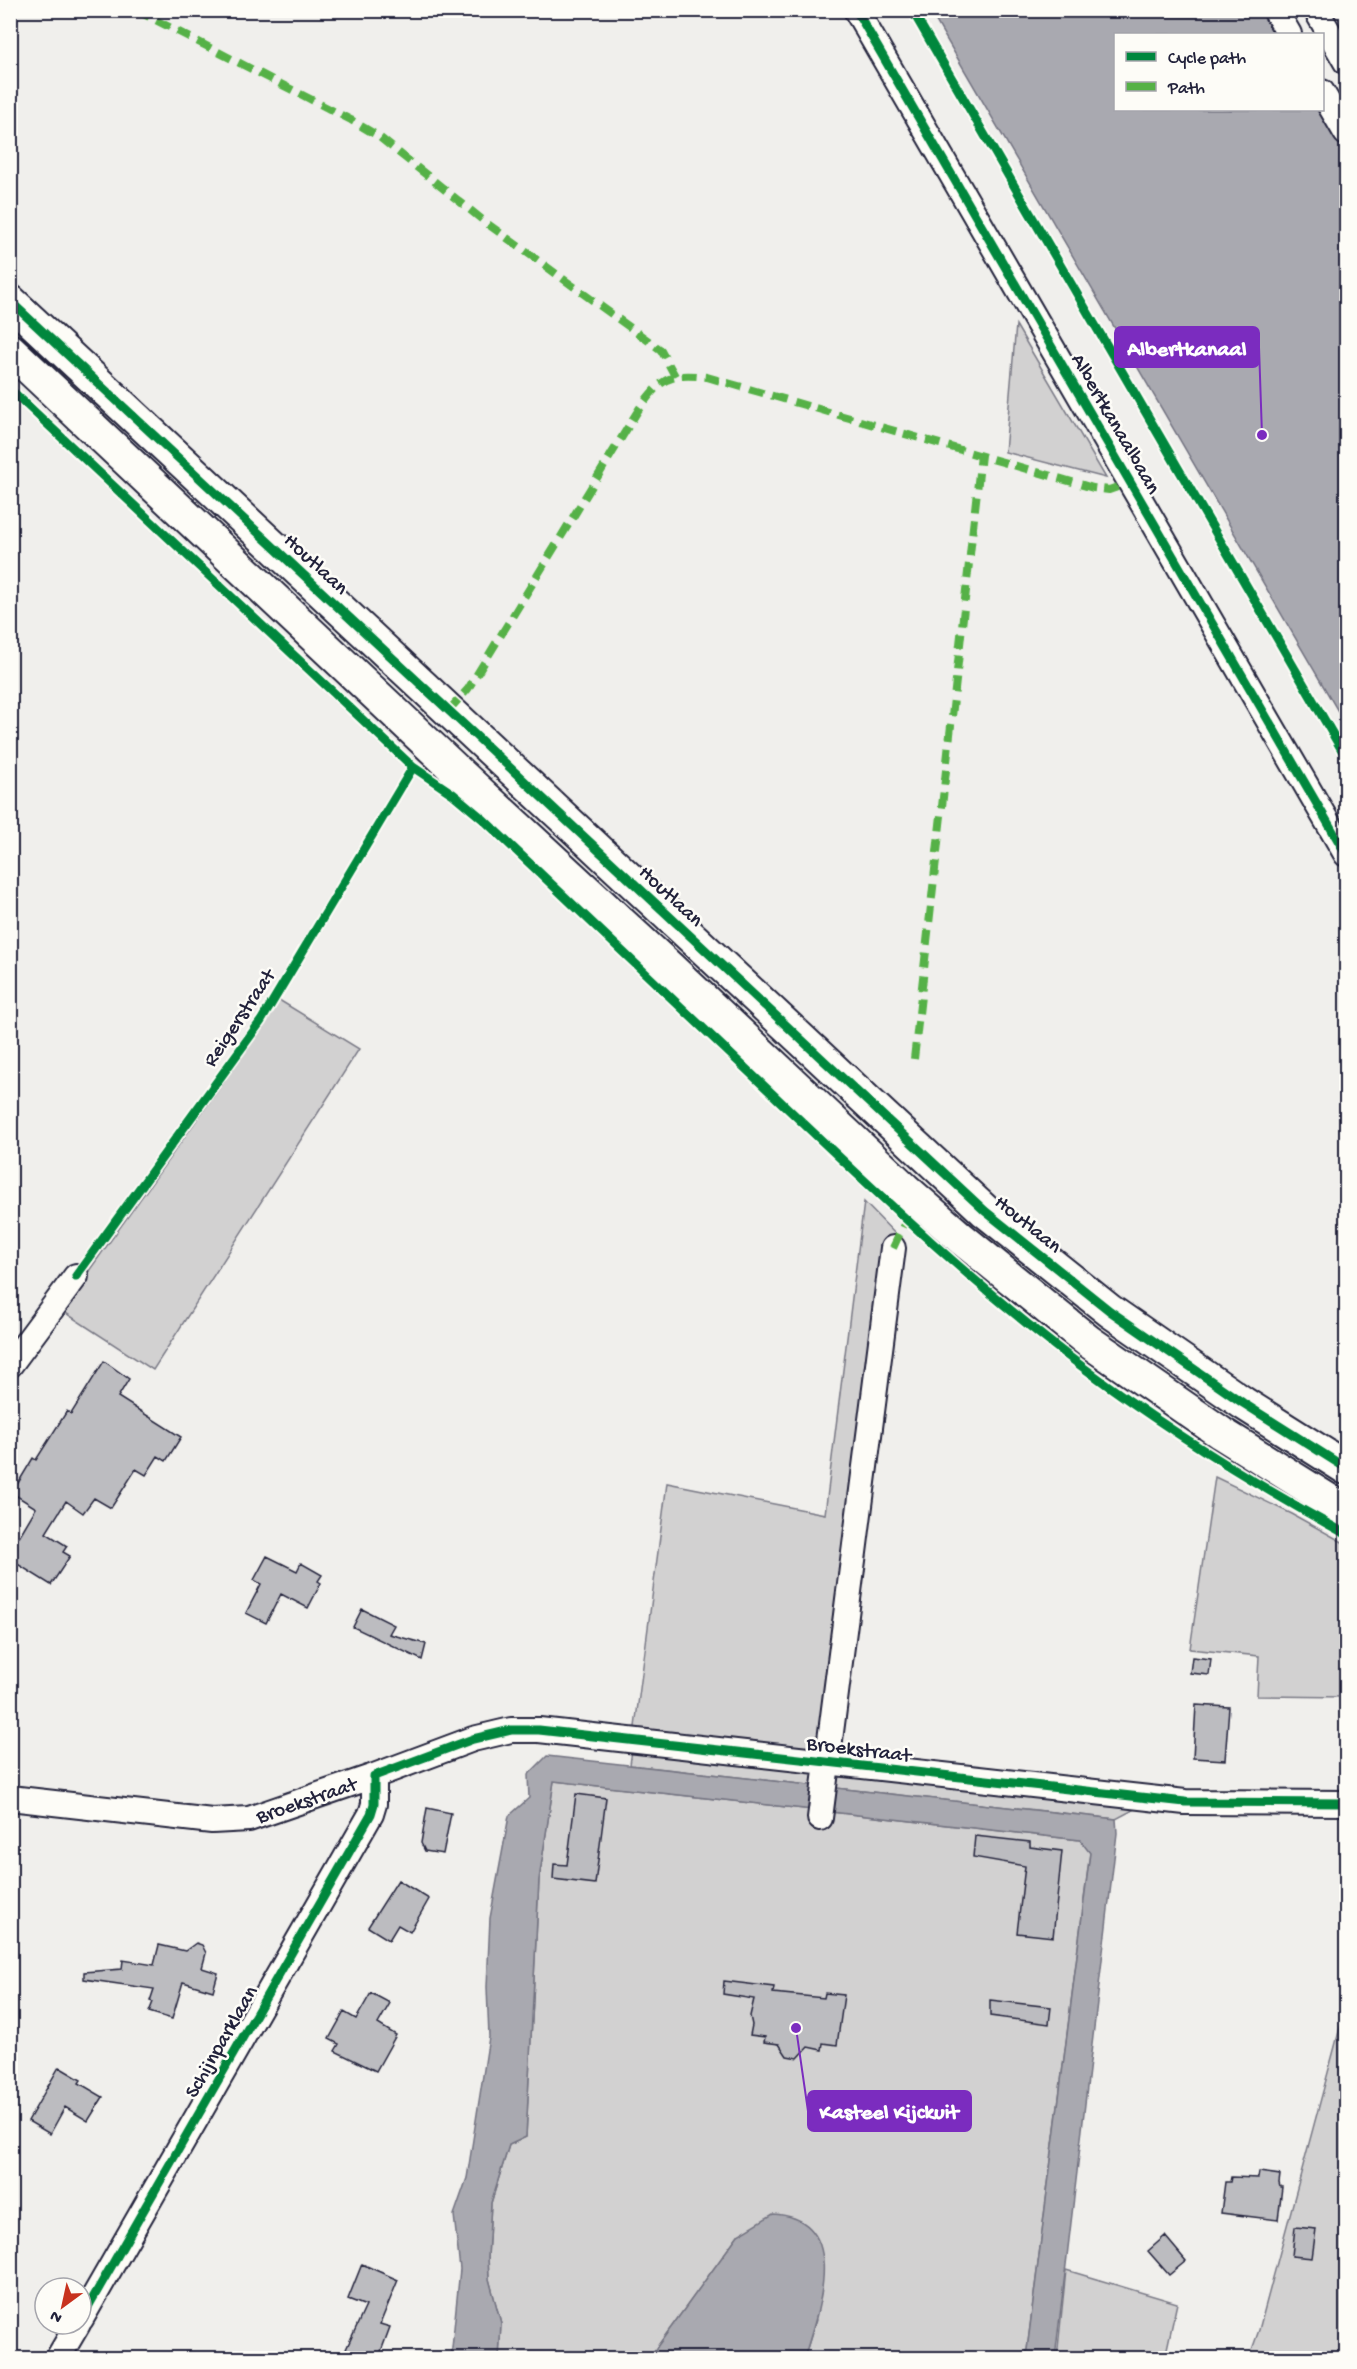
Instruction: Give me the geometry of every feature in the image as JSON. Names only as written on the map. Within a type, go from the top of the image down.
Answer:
[{"type":"main road","name":"Houtlaan","points":[[10,301],[985,1211],[1110,1311],[1243,1403],[1347,1468]]},
{"type":"main road","points":[[10,350],[905,1189],[962,1239],[1088,1341],[1221,1433],[1347,1512]]},
{"type":"street","name":"Albertkanaalbaan","points":[[856,10],[1347,854]]},
{"type":"street","points":[[1275,10],[1288,33]]},
{"type":"street","points":[[1316,10],[1347,62]]},
{"type":"street","points":[[1324,94],[1347,133]]},
{"type":"street","points":[[820,1818],[893,1248]]},
{"type":"street","points":[[10,1365],[76,1276]]},
{"type":"street","name":"Broekstraat","points":[[10,1798],[231,1821],[249,1819],[375,1776],[473,1739],[511,1730],[539,1730],[825,1771],[1185,1802],[1347,1803]]},
{"type":"street","name":"Schijnparklaan","points":[[93,2298],[371,1814],[375,1776]]},
{"type":"street","points":[[58,2358],[71,2336]]},
{"type":"shaded area","points":[[930,11],[1270,11],[1282,33],[1114,33],[1114,111],[1323,111],[1346,144],[1346,725]]},
{"type":"shaded area","points":[[1016,325],[1106,478],[1005,452]]},
{"type":"shaded area","points":[[279,1000],[359,1049],[153,1370],[61,1310],[266,1023]]},
{"type":"shaded area","points":[[864,1202],[903,1242],[840,1755],[1169,1791],[1116,1819],[630,1765],[667,1483],[825,1514]]},
{"type":"shaded area","points":[[1215,1477],[1292,1514],[1346,1544],[1346,1697],[1257,1696],[1259,1656],[1190,1649]]},
{"type":"shaded area","points":[[547,1756],[1116,1819],[1117,1833],[1055,2358],[1026,2358],[1090,1853],[1080,1840],[554,1781],[539,1880],[526,2137],[509,2145],[491,2203],[489,2279],[501,2323],[499,2358],[451,2358],[460,2269],[454,2215],[467,2178],[489,2037],[487,1987],[490,1918],[509,1816],[529,1798],[528,1775]]},
{"type":"shaded area","points":[[554,1781],[1080,1840],[1090,1852],[1026,2358],[804,2358],[816,2320],[738,2235],[649,2358],[499,2358],[501,2323],[489,2279],[491,2203],[509,2145],[526,2137],[539,1880]]},
{"type":"shaded area","points":[[1341,2024],[1346,2024],[1346,2358],[1249,2358],[1259,2330]]},
{"type":"shaded area","points":[[773,2214],[798,2219],[813,2232],[821,2249],[823,2271],[821,2294],[804,2358],[649,2358],[738,2235]]},
{"type":"shaded area","points":[[1066,2270],[1177,2303],[1165,2358],[1057,2358]]},
{"type":"building","points":[[104,1361],[129,1379],[118,1397],[181,1437],[166,1461],[158,1456],[146,1475],[136,1469],[111,1508],[94,1498],[83,1513],[66,1501],[46,1533],[67,1546],[63,1552],[70,1556],[51,1585],[11,1560],[17,1548],[14,1545],[36,1508],[12,1493],[33,1458],[36,1460],[67,1411],[71,1414]]},
{"type":"building","points":[[267,1556],[297,1571],[301,1563],[322,1575],[318,1581],[321,1583],[308,1608],[281,1594],[266,1623],[246,1613],[261,1584],[254,1580]]},
{"type":"building","points":[[362,1609],[394,1625],[389,1634],[426,1644],[422,1660],[353,1627]]},
{"type":"building","points":[[1192,1657],[1211,1659],[1209,1675],[1190,1673]]},
{"type":"building","points":[[1196,1705],[1229,1707],[1225,1760],[1193,1758]]},
{"type":"building","points":[[576,1794],[606,1798],[595,1884],[553,1879],[554,1864],[567,1865]]},
{"type":"building","points":[[427,1808],[451,1813],[443,1854],[425,1851],[421,1843]]},
{"type":"building","points":[[975,1836],[1030,1842],[1030,1847],[1062,1851],[1053,1937],[1017,1933],[1025,1866],[973,1857]]},
{"type":"building","points":[[398,1880],[429,1899],[410,1932],[398,1925],[389,1940],[368,1927]]},
{"type":"building","points":[[196,1943],[202,1945],[206,1953],[202,1968],[218,1973],[213,1991],[183,1982],[172,2019],[149,2012],[154,1989],[84,1979],[84,1972],[122,1969],[123,1960],[154,1965],[159,1945],[185,1951]]},
{"type":"building","points":[[724,1981],[774,1987],[773,1993],[824,1998],[825,1993],[844,1995],[837,2045],[823,2043],[822,2050],[808,2047],[798,2058],[787,2056],[779,2044],[764,2042],[765,2037],[750,2035],[752,2025],[750,2016],[754,1999],[723,1994]]},
{"type":"building","points":[[371,1993],[390,2003],[378,2024],[396,2035],[376,2071],[335,2051],[339,2044],[329,2039],[344,2012],[356,2019]]},
{"type":"building","points":[[990,2000],[1051,2007],[1049,2024],[990,2016]]},
{"type":"building","points":[[59,2067],[81,2080],[79,2083],[103,2097],[88,2121],[65,2107],[50,2134],[28,2121]]},
{"type":"building","points":[[1259,2172],[1280,2175],[1279,2183],[1282,2187],[1278,2220],[1221,2213],[1225,2182],[1230,2182],[1231,2177],[1258,2178]]},
{"type":"building","points":[[1295,2227],[1316,2229],[1312,2258],[1292,2256]]},
{"type":"building","points":[[1165,2236],[1186,2261],[1169,2275],[1148,2251]]},
{"type":"building","points":[[362,2264],[398,2280],[380,2324],[390,2327],[380,2354],[377,2355],[383,2358],[342,2358],[366,2306],[348,2299]]},
{"type":"marked path","points":[[136,10],[378,136],[485,222],[661,350],[675,376]]},
{"type":"marked path","points":[[448,711],[468,689],[639,409],[660,384],[674,377],[707,377],[1093,488],[1109,490],[1131,482]]},
{"type":"marked path","points":[[914,1059],[981,455]]},
{"type":"marked path","points":[[893,1248],[906,1220]]},
{"type":"cycle path","points":[[856,10],[1346,854]]},
{"type":"cycle path","points":[[912,10],[1346,757]]},
{"type":"cycle path","points":[[10,301],[985,1211],[1110,1311],[1243,1403],[1346,1468]]},
{"type":"cycle path","points":[[10,389],[413,767],[453,794],[484,820],[856,1173],[967,1274],[1084,1368],[1147,1413],[1245,1476],[1346,1534]]},
{"type":"cycle path","name":"Reigerstraat","points":[[76,1276],[261,1021],[413,767]]},
{"type":"cycle path","points":[[93,2298],[371,1814],[374,1804],[374,1776],[473,1739],[511,1730],[539,1730],[1185,1802],[1346,1803]]},
{"type":"place","name":"Albertkanaal","points":[[1262,435]]},
{"type":"place","name":"Kasteel Kijckuit","points":[[796,2028]]}]
